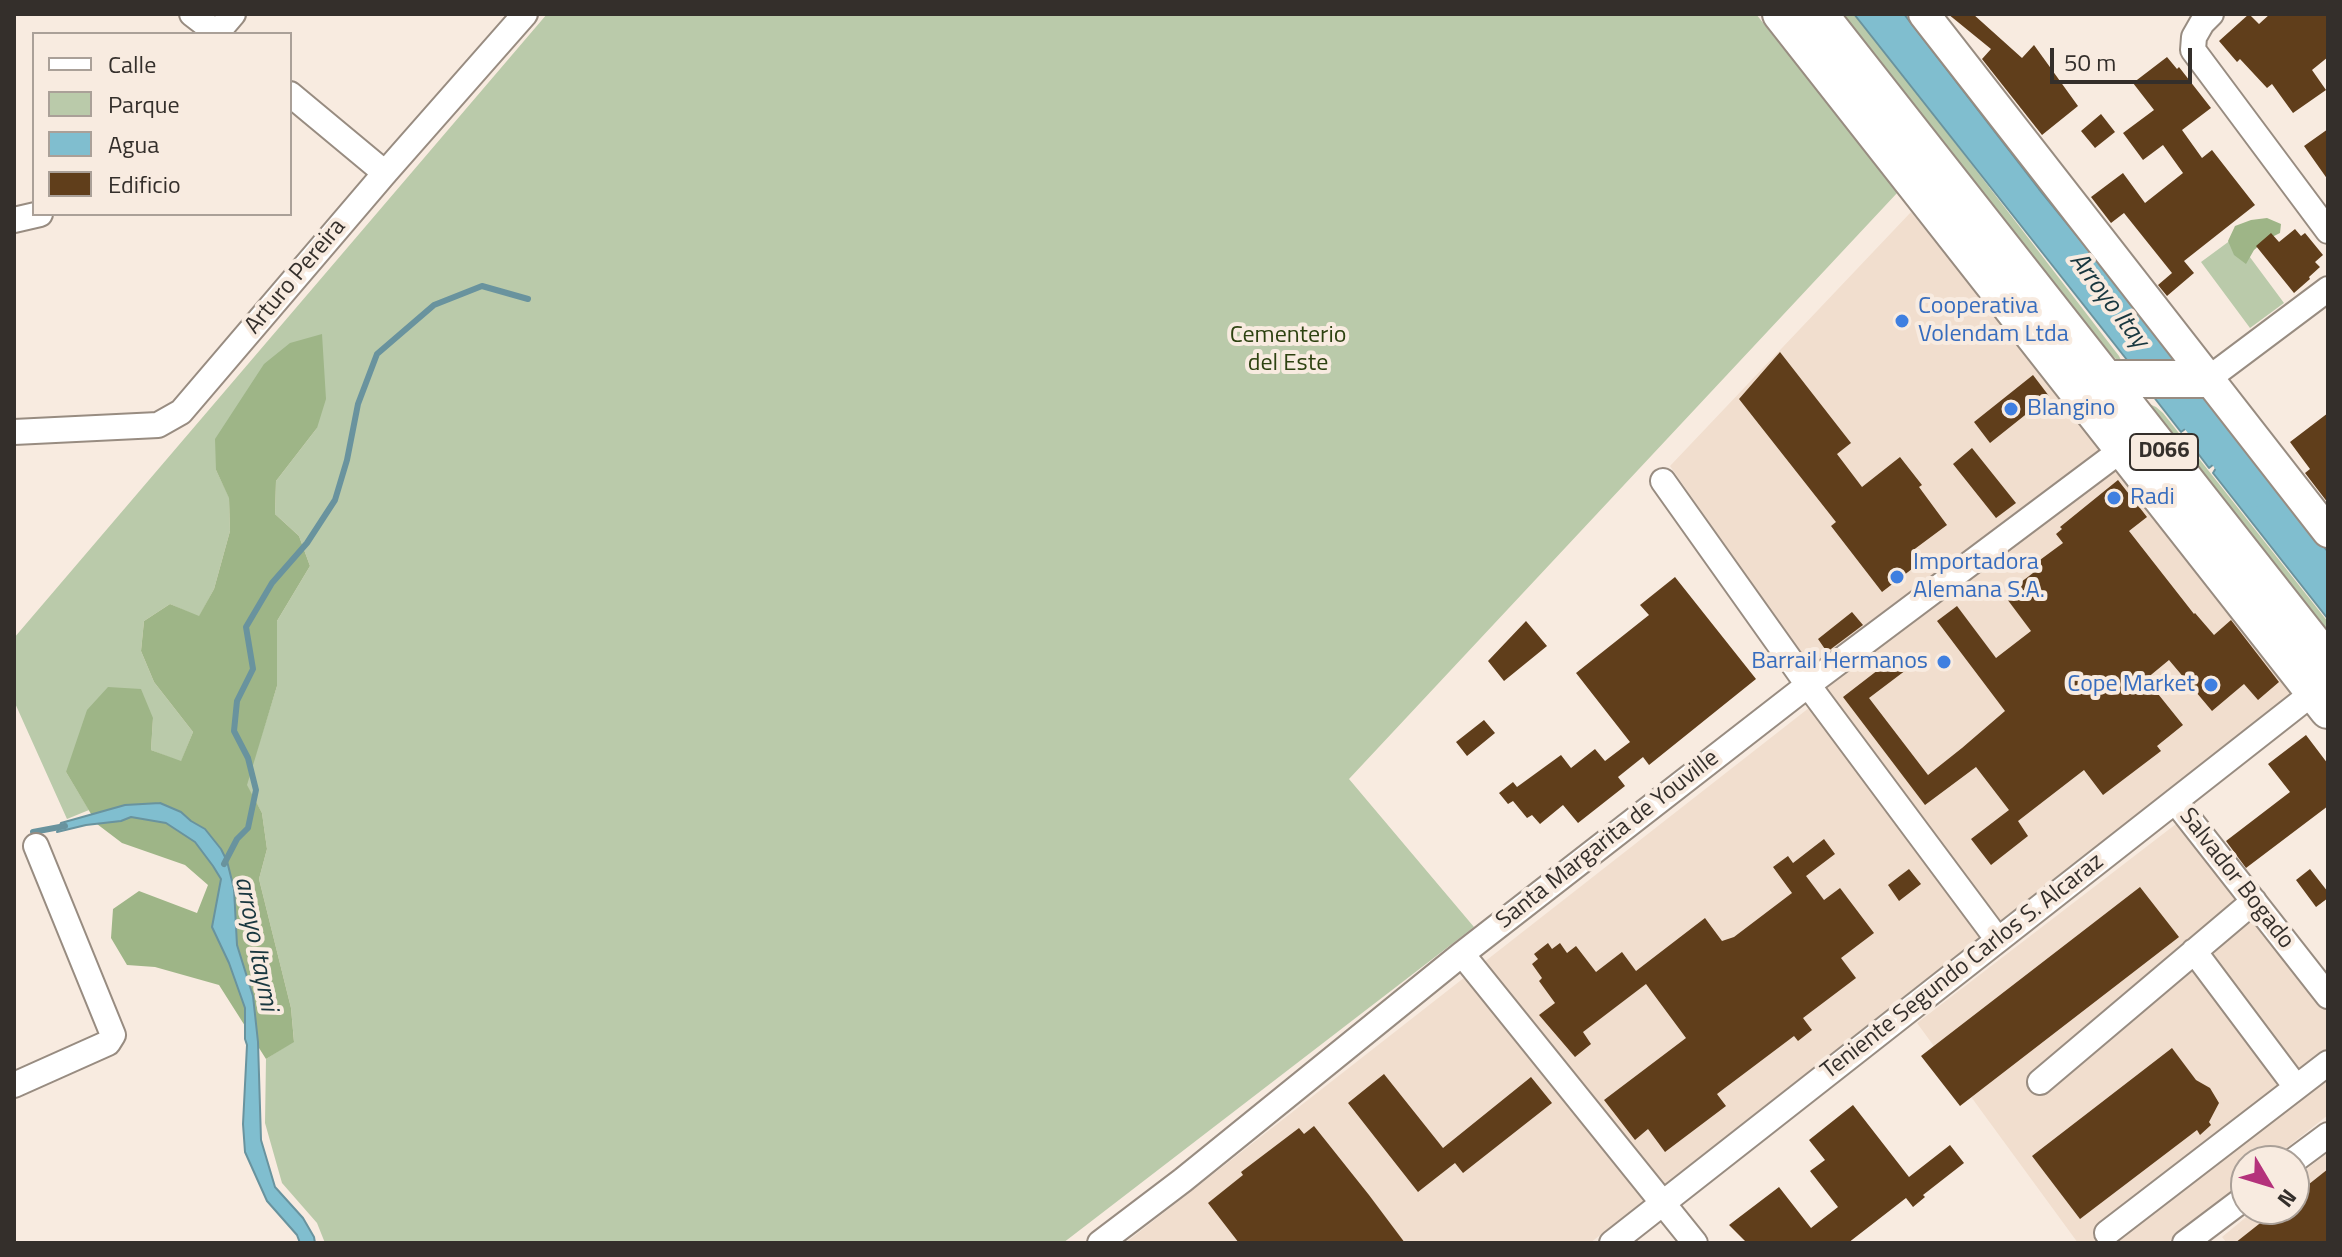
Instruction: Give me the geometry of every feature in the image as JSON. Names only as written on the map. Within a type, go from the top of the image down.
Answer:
[{"type":"highway","name":"D066","points":[[1781,14],[2124,448],[2323,688]]},
{"type":"highway","name":"D066","points":[[1819,14],[2162,450],[2323,688]]},
{"type":"highway","points":[[2104,379],[2208,379]]},
{"type":"main road","points":[[1924,14],[2328,532]]},
{"type":"street","points":[[192,14],[214,32]]},
{"type":"street","points":[[219,32],[233,14]]},
{"type":"street","name":"Arturo Pereira","points":[[14,432],[158,425],[181,412],[525,14]]},
{"type":"street","points":[[2211,14],[2194,37],[2193,50],[2328,231]]},
{"type":"street","points":[[292,96],[385,173]]},
{"type":"street","points":[[2208,379],[2328,289]]},
{"type":"street","name":"Santa Margarita de Youville","points":[[1100,1243],[1183,1180],[1462,954],[1808,685],[2124,448]]},
{"type":"street","points":[[1663,481],[1808,685],[1998,940]]},
{"type":"street","name":"Teniente Segundo Carlos S. Alcaraz","points":[[1612,1243],[2323,688]]},
{"type":"street","name":"Salvador Bogado","points":[[2175,801],[2328,996]]},
{"type":"street","points":[[14,1085],[108,1043],[113,1035],[36,846]]},
{"type":"street","points":[[2040,1082],[2254,901]]},
{"type":"street","points":[[2194,951],[2296,1087]]},
{"type":"street","points":[[1462,954],[1695,1243]]},
{"type":"street","points":[[2107,1233],[2328,1063]]},
{"type":"street","points":[[2310,1148],[2328,1135]]},
{"type":"street","points":[[2191,1241],[2230,1210]]},
{"type":"shaded area","points":[[1911,212],[2299,691],[1590,1243],[1125,1243],[1828,693],[1670,466]]},
{"type":"shaded area","points":[[2176,824],[2328,1013],[2328,1115],[2290,1145],[2230,1145],[2230,1193],[2167,1243],[2078,1243],[1917,1023]]},
{"type":"shaded area","points":[[2328,1152],[2328,1243],[2227,1243],[2222,1237],[2237,1225],[2310,1225],[2310,1166]]},
{"type":"green space","name":"Cementerio del Este","points":[[547,14],[1756,14],[1898,192],[1349,779],[1474,927],[1063,1243],[325,1243],[317,1223],[282,1183],[265,1123],[266,1059],[294,1041],[291,1008],[259,879],[267,849],[262,813],[246,785],[277,686],[277,621],[310,566],[299,536],[275,514],[276,481],[317,428],[216,470],[229,497],[230,531],[214,589],[199,617],[170,604],[144,621],[141,651],[154,682],[193,732],[181,762],[151,750],[153,718],[66,772],[89,810],[67,819],[14,701],[14,638]]},
{"type":"green space","points":[[1843,14],[1856,14],[2119,356],[2119,362],[2096,340]]},
{"type":"green space","points":[[2267,218],[2281,224],[2280,233],[2254,250],[2246,264],[2234,255],[2228,241],[2235,226]]},
{"type":"green space","points":[[2235,237],[2284,303],[2250,328],[2201,262]]},
{"type":"green space","points":[[322,334],[326,399],[317,428],[276,481],[275,514],[299,536],[310,566],[277,621],[277,686],[247,785],[262,813],[267,849],[259,879],[291,1008],[294,1042],[266,1059],[219,985],[155,967],[127,965],[111,938],[113,909],[139,891],[197,913],[208,885],[185,865],[122,843],[97,824],[66,772],[87,710],[108,687],[141,689],[153,718],[151,750],[181,761],[193,732],[154,682],[141,651],[144,621],[170,604],[199,616],[214,589],[230,531],[229,498],[216,470],[215,439],[264,364],[290,343]]},
{"type":"green space","points":[[2145,402],[2163,413],[2328,622],[2328,642]]},
{"type":"water","points":[[1854,14],[1904,14],[2039,189],[2182,365],[2131,365]]},
{"type":"water","points":[[2204,395],[2215,405],[2181,432],[2153,396]]},
{"type":"water","points":[[2220,412],[2235,433],[2214,462],[2216,467],[2239,437],[2328,552],[2328,619],[2213,473],[2216,468],[2214,464],[2209,468],[2187,439],[2193,433],[2188,427],[2194,434]]},
{"type":"water","points":[[160,803],[181,812],[205,829],[227,861],[234,889],[237,945],[253,996],[258,1042],[261,1140],[275,1187],[303,1218],[315,1243],[300,1243],[297,1235],[267,1201],[245,1152],[245,1008],[212,927],[221,879],[213,866],[195,842],[166,823],[131,817],[57,832],[61,823],[125,805]]},
{"type":"building","points":[[1948,14],[1973,14],[2022,58],[2034,45],[2078,106],[2042,135],[1982,59],[1991,49]]},
{"type":"building","points":[[2249,14],[2259,24],[2270,14],[2328,14],[2328,57],[2312,70],[2326,90],[2293,113],[2272,84],[2267,88],[2240,59],[2237,62],[2219,41]]},
{"type":"building","points":[[2167,57],[2177,69],[2179,67],[2211,108],[2182,130],[2202,158],[2212,150],[2255,205],[2184,261],[2194,273],[2167,296],[2158,285],[2172,273],[2124,213],[2111,223],[2091,197],[2123,173],[2145,203],[2183,173],[2163,145],[2143,160],[2123,133],[2154,110],[2133,83]]},
{"type":"building","points":[[2101,114],[2115,132],[2095,148],[2081,131]]},
{"type":"building","points":[[2328,129],[2328,180],[2304,146]]},
{"type":"building","points":[[2295,229],[2301,236],[2305,233],[2323,255],[2315,262],[2320,267],[2294,293],[2256,246],[2271,233],[2279,242]]},
{"type":"building","points":[[1780,352],[1851,443],[1837,454],[1862,487],[1900,457],[1947,525],[1912,551],[1921,562],[1882,592],[1831,526],[1836,522],[1739,399]]},
{"type":"building","name":"Blangino","points":[[2033,375],[2049,396],[1990,443],[1974,422]]},
{"type":"building","points":[[2328,413],[2328,503],[2305,473],[2310,469],[2290,442]]},
{"type":"building","points":[[1972,448],[2016,503],[1996,518],[1953,464]]},
{"type":"building","points":[[2118,480],[2147,517],[2129,531],[2194,614],[2214,635],[2231,620],[2279,682],[2258,700],[2244,684],[2212,711],[2169,660],[2146,679],[2183,725],[2157,746],[2161,751],[2103,795],[2084,770],[2018,821],[2028,836],[1991,865],[1971,839],[2009,810],[1976,767],[1925,805],[1843,697],[1900,653],[1910,667],[1869,698],[1928,775],[2005,711],[1937,621],[1957,606],[1996,658],[2031,631],[2004,595],[2033,573],[2029,568],[2063,543],[2056,534],[2062,529],[2060,527]]},
{"type":"building","points":[[1675,577],[1756,679],[1649,765],[1643,757],[1618,777],[1625,786],[1578,823],[1563,805],[1540,824],[1532,815],[1527,818],[1513,801],[1508,804],[1499,793],[1513,782],[1517,787],[1561,755],[1571,768],[1595,749],[1605,761],[1630,742],[1576,673],[1649,615],[1640,605]]},
{"type":"building","points":[[1852,612],[1863,625],[1827,652],[1818,639]]},
{"type":"building","points":[[1526,621],[1547,646],[1504,681],[1488,661]]},
{"type":"building","points":[[1484,720],[1495,733],[1467,756],[1456,742]]},
{"type":"building","points":[[2306,735],[2328,764],[2328,806],[2246,868],[2226,841],[2290,792],[2268,764]]},
{"type":"building","points":[[1824,839],[1835,854],[1806,876],[1824,900],[1840,888],[1874,933],[1841,958],[1856,978],[1803,1018],[1812,1030],[1798,1041],[1794,1036],[1717,1094],[1726,1106],[1665,1152],[1648,1129],[1635,1140],[1604,1100],[1686,1038],[1646,984],[1583,1032],[1591,1044],[1575,1057],[1539,1015],[1555,1003],[1539,981],[1542,978],[1532,964],[1538,959],[1534,954],[1548,943],[1552,949],[1560,943],[1567,953],[1576,946],[1596,972],[1622,952],[1636,971],[1705,918],[1722,941],[1734,937],[1792,893],[1773,867],[1788,856],[1793,863]]},
{"type":"building","points":[[1909,869],[1921,884],[1899,901],[1888,885]]},
{"type":"building","points":[[2310,869],[2328,892],[2328,898],[2316,907],[2296,880]]},
{"type":"building","points":[[2140,887],[2179,937],[1960,1106],[1921,1056]]},
{"type":"building","points":[[2172,1048],[2196,1080],[2210,1088],[2219,1103],[2209,1122],[2211,1125],[2200,1135],[2197,1130],[2080,1219],[2032,1156]]},
{"type":"building","points":[[1384,1074],[1443,1148],[1531,1077],[1552,1103],[1463,1173],[1455,1163],[1418,1192],[1348,1103]]},
{"type":"building","points":[[1853,1105],[1909,1177],[1950,1145],[1964,1163],[1923,1195],[1925,1197],[1913,1207],[1906,1198],[1848,1243],[1747,1243],[1729,1225],[1779,1187],[1811,1228],[1838,1207],[1810,1171],[1825,1160],[1809,1140]]},
{"type":"building","points":[[1314,1126],[1405,1243],[1239,1243],[1208,1203],[1243,1175],[1241,1172],[1299,1128],[1304,1134]]},
{"type":"building","points":[[2328,1169],[2328,1243],[2235,1243],[2258,1225],[2310,1225],[2310,1183]]},
{"type":"waterway","points":[[224,864],[237,839],[248,828],[256,790],[248,758],[234,731],[237,701],[253,669],[246,627],[272,583],[307,543],[335,500],[358,404],[377,354],[434,305],[482,286],[528,299]]},
{"type":"waterway","name":"Arroyo Itay","points":[[2170,382],[2253,490]]},
{"type":"waterway","name":"arroyo Itaymi","points":[[33,832],[65,826]]},
{"type":"place","name":"Cooperativa Volendam Ltda","points":[[1902,321]]},
{"type":"place","name":"Blangino","points":[[2011,409]]},
{"type":"place","name":"Radi","points":[[2114,498]]},
{"type":"place","name":"Importadora Alemana S.A.","points":[[1897,577]]},
{"type":"place","name":"Barrail Hermanos","points":[[1944,662]]},
{"type":"place","name":"Cope Market","points":[[2211,685]]}]
